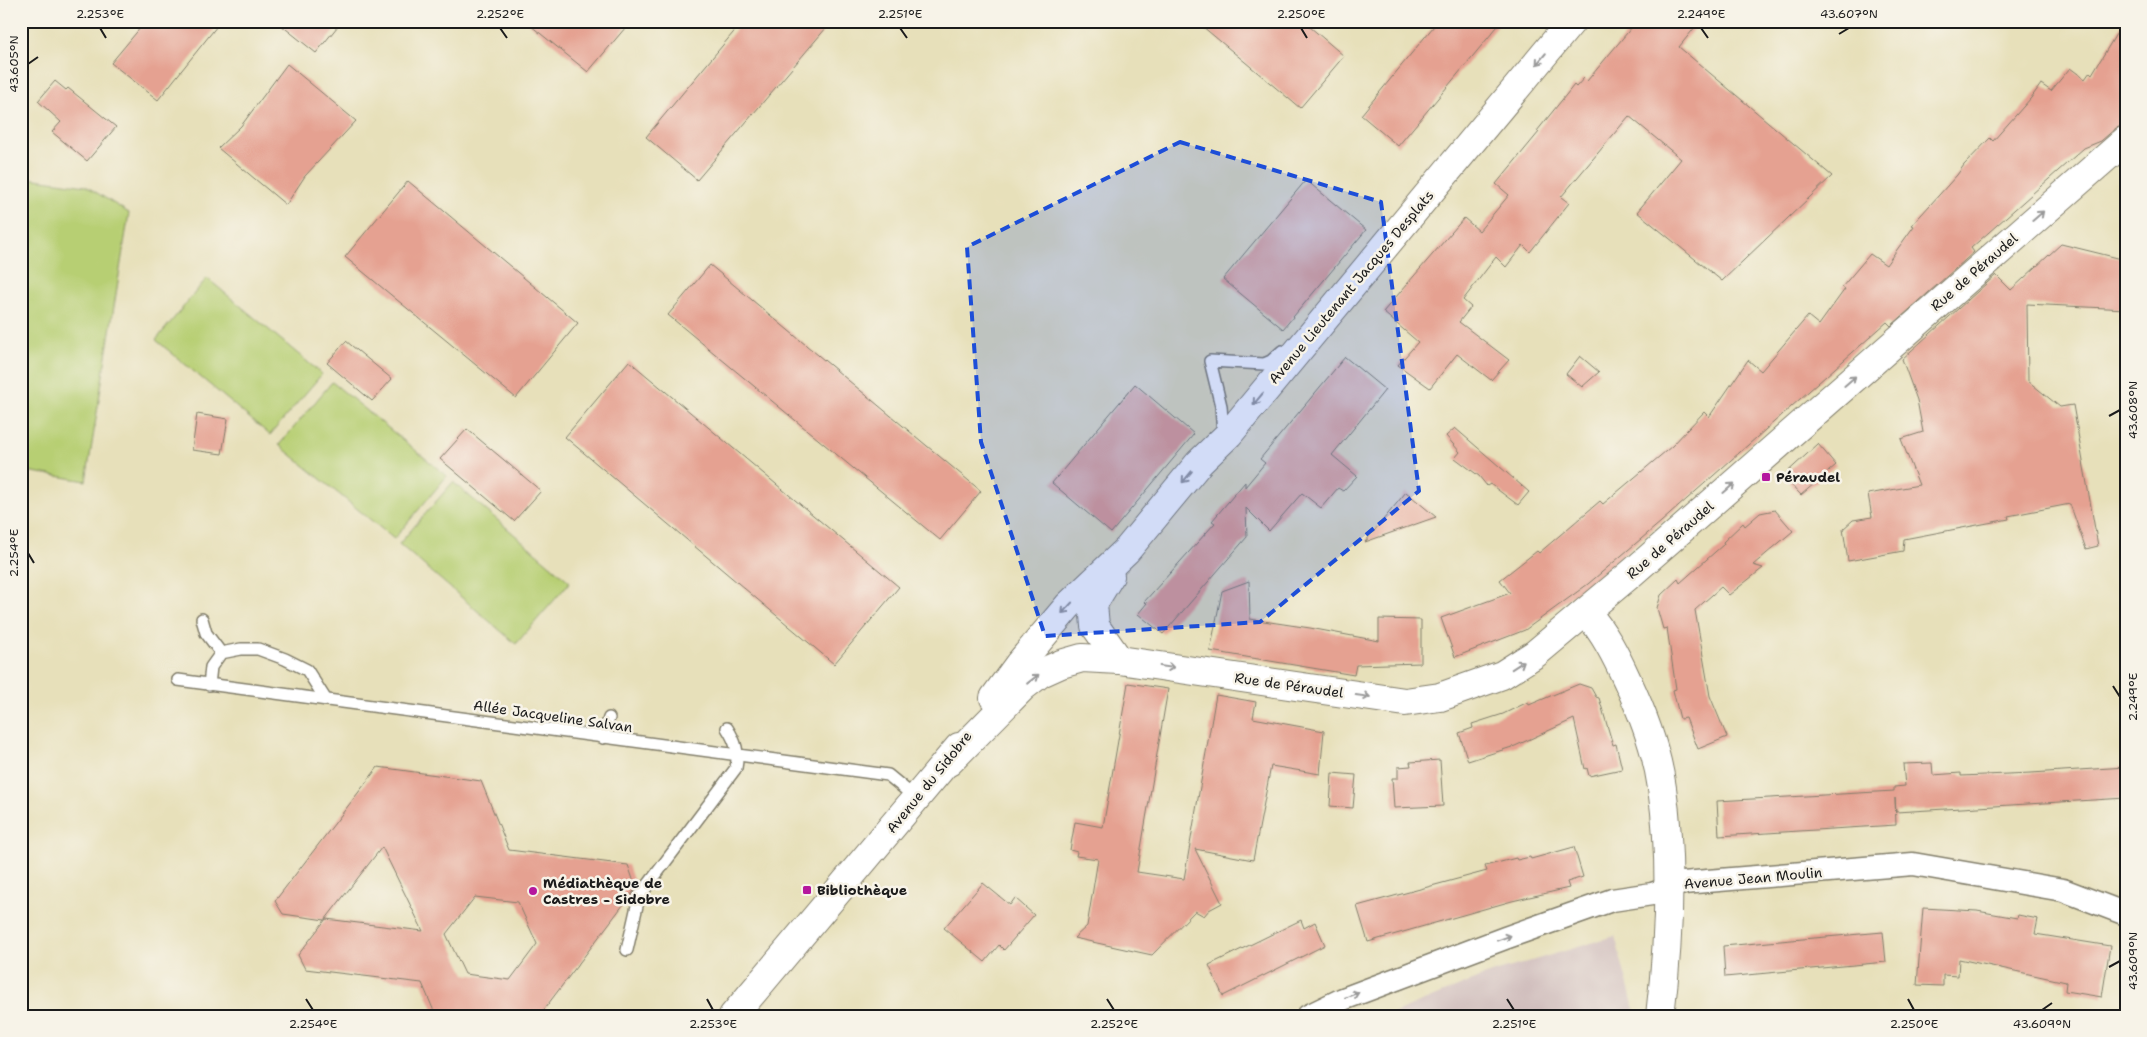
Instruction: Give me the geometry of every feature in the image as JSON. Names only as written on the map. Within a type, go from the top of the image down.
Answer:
[{"type":"main road","name":"Avenue Lieutenant Jacques Desplats","points":[[1127,550],[1199,463],[1221,442],[1572,21]]},
{"type":"main road","name":"Rue de Péraudel","points":[[948,762],[1022,688],[1041,674],[1060,664],[1082,658],[1119,660],[1405,702],[1440,696],[1502,675],[1535,654],[1586,612],[2126,140]]},
{"type":"main road","points":[[1119,660],[1095,626],[1093,604],[1127,550]]},
{"type":"main road","name":"Avenue du Sidobre","points":[[733,1016],[948,762],[1019,664],[1068,606],[1127,550]]},
{"type":"main road","points":[[1586,612],[1601,629],[1622,668],[1641,712],[1655,755],[1662,788],[1668,888],[1668,935],[1660,1016]]},
{"type":"street","name":"Avenue Jean Moulin","points":[[1308,1016],[1343,999],[1612,900],[1652,894],[1683,883],[1912,864],[2063,890],[2126,914]]},
{"type":"lane","points":[[1429,174],[1457,160]]},
{"type":"lane","points":[[1221,442],[1224,427],[1210,361],[1264,364],[1277,357],[1287,344]]},
{"type":"lane","points":[[202,619],[206,633],[222,653]]},
{"type":"lane","points":[[209,685],[211,667],[222,653],[241,649],[258,649],[307,670],[326,700]]},
{"type":"lane","name":"Allée Jacqueline Salvan","points":[[178,680],[888,775],[917,799]]},
{"type":"lane","points":[[604,738],[609,718]]},
{"type":"lane","points":[[627,950],[639,897],[736,768],[738,756],[736,742],[727,728]]},
{"type":"highlighted area","points":[[1180,142],[1381,202],[1419,491],[1260,622],[1045,636],[981,442],[967,247]]},
{"type":"shaded area","points":[[1615,936],[1636,1016],[1388,1016],[1491,973]]},
{"type":"green space","points":[[21,177],[86,186],[129,213],[86,481],[21,470]]},
{"type":"green space","points":[[207,278],[322,374],[270,435],[156,340]]},
{"type":"green space","points":[[332,382],[447,476],[394,539],[279,445]]},
{"type":"green space","points":[[453,482],[570,582],[516,644],[399,544]]},
{"type":"building","points":[[146,21],[221,21],[158,100],[111,63]]},
{"type":"building","points":[[276,21],[342,21],[316,53]]},
{"type":"building","points":[[525,21],[631,21],[588,72]]},
{"type":"building","points":[[743,21],[832,21],[697,180],[646,137]]},
{"type":"building","points":[[1196,21],[1303,21],[1344,56],[1300,108]]},
{"type":"building","points":[[1438,21],[1502,21],[1398,146],[1361,115]]},
{"type":"building","points":[[1637,21],[1700,21],[1679,47],[1832,176],[1722,281],[1637,212],[1681,159],[1629,116],[1561,197],[1569,203],[1530,252],[1523,245],[1506,267],[1496,257],[1463,300],[1471,307],[1459,322],[1509,360],[1491,380],[1457,354],[1430,388],[1398,365],[1418,342],[1383,312],[1464,218],[1479,231],[1509,195],[1496,184],[1539,132],[1537,131],[1574,85],[1576,87],[1584,78],[1587,81]]},
{"type":"building","points":[[2124,21],[2126,21],[2126,125],[2116,128],[2101,141],[2084,148],[1971,248],[1974,252],[1891,326],[1887,322],[1588,584],[1525,630],[1455,657],[1441,618],[1510,593],[1500,580],[1537,551],[1539,553],[1600,501],[1603,504],[1672,446],[1704,412],[1709,417],[1748,360],[1761,371],[1808,316],[1819,325],[1845,289],[1842,287],[1870,254],[1886,265],[1914,226],[1912,225],[1990,138],[1993,141],[2041,84],[2051,91],[2070,68],[2085,79],[2090,72],[2092,74]]},
{"type":"building","points":[[287,64],[356,121],[305,176],[286,205],[218,148],[241,126]]},
{"type":"building","points":[[55,81],[66,90],[68,88],[116,127],[87,161],[52,132],[61,122],[38,101]]},
{"type":"building","points":[[1306,180],[1366,230],[1283,329],[1223,279]]},
{"type":"building","points":[[408,181],[578,323],[516,398],[345,257]]},
{"type":"building","points":[[2061,244],[2126,260],[2126,309],[2027,304],[2028,381],[2060,407],[2073,405],[2098,546],[2086,549],[2070,504],[2008,516],[2009,519],[1904,539],[1903,551],[1848,561],[1843,529],[1853,520],[1872,517],[1868,494],[1919,485],[1901,439],[1923,432],[1917,400],[1902,359],[1996,275],[2011,290]]},
{"type":"building","points":[[710,265],[981,491],[940,540],[668,315]]},
{"type":"building","points":[[346,341],[392,379],[372,401],[327,363]]},
{"type":"building","points":[[1580,356],[1599,372],[1582,387],[1566,374]]},
{"type":"building","points":[[1345,357],[1385,390],[1332,455],[1357,476],[1343,491],[1338,488],[1321,508],[1302,493],[1269,531],[1246,508],[1247,537],[1163,634],[1138,614],[1147,603],[1144,602],[1215,523],[1212,521],[1245,482],[1245,487],[1265,463],[1260,459]]},
{"type":"building","points":[[629,361],[899,587],[834,664],[565,437]]},
{"type":"building","points":[[1135,384],[1194,434],[1111,533],[1052,483]]},
{"type":"building","points":[[197,414],[228,419],[222,454],[192,450]]},
{"type":"building","points":[[1455,428],[1529,492],[1518,505],[1490,484],[1487,486],[1479,476],[1455,458],[1460,452],[1446,436]]},
{"type":"building","points":[[467,429],[541,491],[514,521],[440,459]]},
{"type":"building","points":[[1818,444],[1836,465],[1801,495],[1783,476]]},
{"type":"building","points":[[1406,492],[1436,517],[1365,542]]},
{"type":"building","points":[[1775,510],[1793,531],[1753,565],[1763,568],[1729,595],[1721,587],[1695,610],[1710,696],[1727,737],[1698,749],[1686,718],[1680,719],[1673,690],[1676,689],[1667,628],[1663,629],[1657,608],[1661,595],[1678,579],[1680,583],[1724,544],[1723,542],[1743,523],[1745,526],[1760,513]]},
{"type":"building","points":[[1249,581],[1250,619],[1379,641],[1379,619],[1421,620],[1421,663],[1356,665],[1354,675],[1210,651],[1222,591]]},
{"type":"building","points":[[1128,683],[1168,689],[1137,872],[1184,879],[1216,695],[1256,702],[1253,718],[1324,731],[1320,774],[1271,766],[1253,860],[1195,849],[1222,903],[1209,910],[1204,916],[1195,911],[1152,955],[1074,938],[1087,926],[1098,859],[1076,856],[1077,852],[1070,850],[1075,822],[1103,827]]},
{"type":"building","points":[[1579,684],[1591,688],[1596,697],[1599,698],[1613,745],[1616,744],[1622,769],[1589,776],[1587,768],[1585,769],[1574,719],[1515,746],[1468,761],[1459,733],[1473,728],[1472,724],[1503,714],[1528,702],[1529,705]]},
{"type":"building","points":[[1440,760],[1443,806],[1394,808],[1392,778],[1398,778],[1398,767],[1411,766],[1410,762]]},
{"type":"building","points":[[1932,763],[1933,775],[1961,773],[1961,776],[2126,767],[2126,798],[1896,812],[1895,798],[1896,825],[1719,836],[1717,801],[1894,791],[1894,787],[1905,786],[1903,764]]},
{"type":"building","name":"Médiathèque de Castres - Sidobre","points":[[378,767],[481,781],[509,850],[628,865],[636,888],[539,1016],[436,1016],[422,983],[305,969],[298,955],[326,919],[423,931],[382,847],[325,920],[283,914],[275,901]],"holes":[[[475,897],[518,902],[537,944],[510,980],[465,974],[446,934]]]},
{"type":"building","points":[[1332,773],[1356,775],[1353,808],[1330,806]]},
{"type":"building","points":[[1574,847],[1583,877],[1567,882],[1569,888],[1512,901],[1368,942],[1357,906],[1487,871],[1485,866],[1516,858],[1517,860],[1530,857],[1531,859]]},
{"type":"building","points":[[983,883],[1010,905],[1015,898],[1034,915],[1004,950],[999,945],[985,962],[944,928]]},
{"type":"building","points":[[1923,908],[1977,911],[2017,918],[2018,915],[2038,919],[2035,934],[2110,946],[2102,997],[2065,991],[2066,982],[1959,959],[1958,976],[1943,975],[1943,986],[1917,985]]},
{"type":"building","points":[[1301,920],[1304,928],[1315,922],[1325,945],[1223,996],[1209,965]]},
{"type":"building","points":[[1883,932],[1886,962],[1725,977],[1723,946]]},
{"type":"place","name":"Péraudel","points":[[1766,477]]},
{"type":"place","name":"Bibliothèque","points":[[807,890]]},
{"type":"place","name":"Médiathèque de Castres - Sidobre","points":[[533,891]]}]
